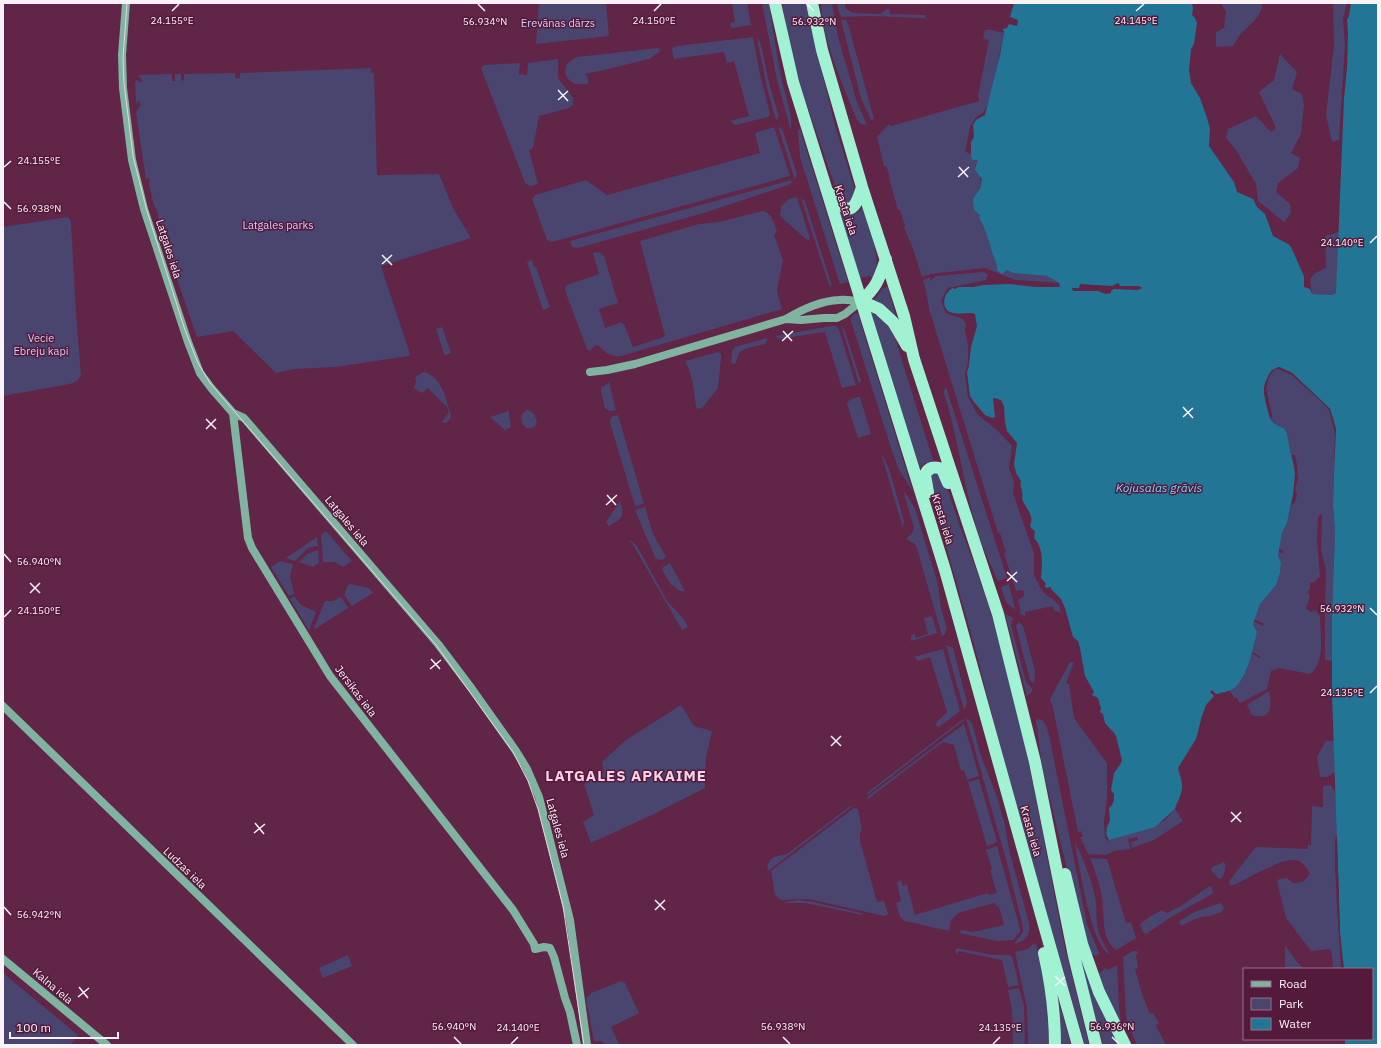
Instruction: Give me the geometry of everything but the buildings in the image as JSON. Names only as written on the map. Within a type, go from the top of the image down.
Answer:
[{"type":"highway","name":"Krasta iela","points":[[775,3],[793,82],[964,633],[1078,1045]]},
{"type":"highway","name":"Krasta iela","points":[[812,3],[822,50],[862,187],[904,316],[914,359],[998,614],[1040,786],[1074,956],[1096,1045]]},
{"type":"highway","points":[[826,190],[842,207],[848,209],[854,207],[858,202],[862,187]]},
{"type":"highway","points":[[886,259],[878,283],[872,292],[861,301],[878,309],[893,322],[914,359]]},
{"type":"highway","points":[[934,534],[933,512],[925,481],[925,475],[929,469],[938,467],[942,469],[946,475],[966,537],[978,552]]},
{"type":"highway","points":[[1040,786],[1053,824],[1082,944],[1099,992],[1125,1045]]},
{"type":"highway","points":[[1042,918],[1042,946],[1051,984],[1055,1023],[1055,1045]]},
{"type":"street","name":"Latgales iela","points":[[126,3],[122,55],[123,88],[132,160],[144,209],[188,342],[197,364],[206,381],[233,414],[244,418],[438,644],[516,751],[527,769],[539,797],[570,920],[587,1045]]},
{"type":"street","points":[[590,372],[635,364],[786,319],[800,310],[832,301],[861,301]]},
{"type":"street","points":[[786,319],[801,320],[837,318],[845,314],[861,301]]},
{"type":"street","name":"Jersikas iela","points":[[233,414],[248,538],[252,548],[330,676],[513,910],[534,944],[535,949],[544,947],[550,948],[570,1012],[577,1045]]},
{"type":"street","name":"Ludzas iela","points":[[3,706],[353,1045]]},
{"type":"street","name":"Kalna iela","points":[[3,958],[107,1045]]},
{"type":"green space","name":"Erevānas dārzs","points":[[539,3],[606,3],[609,36],[536,44]]},
{"type":"green space","points":[[732,3],[747,3],[751,25],[731,28],[730,23],[735,22]]},
{"type":"green space","points":[[762,3],[769,3],[778,61],[790,111],[791,131],[777,80]]},
{"type":"green space","points":[[782,3],[806,3],[836,129],[855,190],[852,202],[846,204],[838,195],[800,85],[792,56]]},
{"type":"green space","points":[[821,3],[832,3],[838,37],[857,102],[867,125],[861,124],[857,120],[834,62],[825,33]]},
{"type":"green space","points":[[837,3],[845,3],[845,8],[853,13],[880,14],[889,9],[890,14],[926,15],[925,18],[868,16],[842,17],[839,13]]},
{"type":"green space","points":[[1221,3],[1262,3],[1262,8],[1258,16],[1240,35],[1233,46],[1216,47],[1216,32],[1224,28],[1226,12]]},
{"type":"green space","points":[[1333,3],[1347,3],[1343,19],[1345,45],[1339,140],[1332,142],[1326,115],[1334,45]]},
{"type":"green space","points":[[841,20],[846,20],[848,24],[874,119],[871,120],[861,98]]},
{"type":"green space","points":[[985,30],[1004,33],[990,99],[984,112],[976,117],[970,127],[965,151],[971,155],[972,159],[978,160],[981,184],[973,199],[980,215],[979,218],[987,235],[997,270],[1047,276],[1059,283],[1015,280],[985,268],[931,274],[922,277],[912,246],[904,228],[905,226],[900,210],[898,210],[889,178],[890,177],[886,166],[884,166],[877,137],[889,124],[891,126],[979,101],[978,96],[989,40],[983,39]]},
{"type":"green space","points":[[753,37],[770,114],[768,117],[735,125],[730,121],[749,116],[734,61],[727,63],[724,52],[674,59],[672,50],[677,46]]},
{"type":"green space","points":[[757,38],[761,44],[769,83],[779,117],[776,120],[767,88]]},
{"type":"green space","points":[[658,48],[660,50],[659,52],[649,59],[586,74],[589,83],[573,83],[568,79],[565,70],[567,64],[577,57]]},
{"type":"green space","points":[[1280,54],[1297,72],[1292,89],[1302,94],[1304,104],[1301,134],[1291,153],[1300,158],[1298,168],[1278,183],[1276,192],[1290,204],[1291,213],[1284,222],[1258,201],[1256,184],[1236,150],[1226,138],[1228,129],[1256,116],[1271,132],[1276,128],[1259,92],[1274,80]]},
{"type":"green space","points":[[558,59],[558,78],[573,98],[573,104],[569,108],[539,116],[533,148],[529,150],[538,184],[530,186],[525,183],[481,68],[484,65],[520,63],[519,74],[527,75],[528,63]]},
{"type":"green space","name":"Latgales parks","points":[[372,68],[370,72],[374,73],[377,175],[439,174],[453,208],[471,238],[381,266],[410,354],[409,356],[335,367],[294,369],[276,373],[233,331],[197,337],[169,256],[156,208],[154,206],[149,177],[146,180],[136,112],[140,106],[139,100],[136,104],[135,82],[137,80],[143,82],[138,75],[172,74],[172,81],[175,81],[175,74],[181,74],[181,81],[184,80],[184,74],[235,73],[235,78],[240,78],[240,73]]},
{"type":"green space","points":[[778,126],[782,129],[797,174],[795,180]]},
{"type":"green space","points":[[774,127],[790,176],[552,242],[547,240],[532,199],[535,195],[586,180],[607,195],[760,153],[755,133]]},
{"type":"green space","points":[[800,129],[848,282],[840,284],[800,157],[798,130]]},
{"type":"green space","points":[[791,180],[792,183],[788,185],[704,213],[578,248],[572,247],[570,241]]},
{"type":"green space","points":[[797,197],[810,239],[807,240],[780,216],[781,206],[789,199]]},
{"type":"green space","points":[[801,198],[805,201],[832,286],[829,285]]},
{"type":"green space","points":[[863,206],[875,251],[875,278],[869,276],[860,278],[839,210],[842,213],[851,215],[858,212]]},
{"type":"green space","points":[[762,211],[768,213],[774,222],[777,232],[774,235],[783,260],[777,291],[782,309],[621,356],[608,354],[599,346],[595,345],[590,351],[587,349],[565,288],[567,285],[599,274],[593,253],[599,252],[604,256],[618,303],[599,309],[605,328],[621,322],[624,324],[633,347],[665,336],[640,241],[699,224],[719,222]]},
{"type":"green space","name":"Vecie Ebreju kapi","points":[[68,217],[71,222],[81,376],[77,381],[70,384],[3,396],[3,227]]},
{"type":"green space","points":[[1339,232],[1337,293],[1332,295],[1312,294],[1310,279],[1315,273],[1326,268],[1325,236]]},
{"type":"green space","points":[[532,260],[534,267],[536,267],[550,307],[543,310],[527,262]]},
{"type":"green space","points":[[983,272],[988,274],[986,280],[948,288],[941,301],[946,313],[963,319],[966,324],[965,329],[968,346],[968,362],[965,374],[968,397],[977,414],[997,430],[1012,446],[1009,469],[1014,481],[1013,493],[1034,554],[1034,575],[1041,589],[1059,605],[1061,612],[1054,611],[1053,606],[1025,612],[1025,616],[1020,614],[1018,600],[1024,596],[1023,590],[1016,591],[1004,553],[1006,552],[1000,533],[998,533],[929,309],[923,280],[930,277],[930,281],[936,276]]},
{"type":"green space","points":[[888,287],[896,317],[874,300],[883,288]]},
{"type":"green space","points":[[870,312],[885,322],[895,338],[934,463],[925,463],[918,469]]},
{"type":"green space","points":[[856,313],[858,314],[913,492],[898,468],[891,448],[851,321],[851,317]]},
{"type":"green space","points":[[841,325],[845,331],[861,380],[859,384]]},
{"type":"green space","points":[[836,326],[839,330],[856,385],[842,388],[825,332],[779,339],[776,337]]},
{"type":"green space","points":[[442,327],[451,353],[446,355],[444,354],[436,329]]},
{"type":"green space","points":[[767,338],[765,344],[750,347],[740,352],[735,364],[731,363],[732,351],[735,347]]},
{"type":"green space","points":[[718,352],[721,354],[721,358],[718,388],[702,408],[698,409],[696,407],[694,390],[688,366],[685,361]]},
{"type":"green space","points":[[1276,369],[1292,375],[1323,403],[1329,410],[1335,429],[1333,504],[1335,531],[1332,661],[1325,660],[1326,570],[1321,550],[1322,514],[1318,516],[1317,540],[1320,577],[1315,582],[1310,583],[1310,589],[1308,592],[1310,597],[1306,608],[1310,612],[1315,610],[1320,616],[1321,648],[1318,663],[1310,674],[1279,668],[1271,671],[1267,689],[1240,703],[1236,697],[1234,698],[1230,691],[1242,679],[1251,653],[1260,658],[1261,657],[1252,652],[1257,632],[1253,621],[1263,626],[1264,624],[1254,619],[1260,604],[1276,585],[1280,573],[1281,562],[1278,556],[1279,552],[1283,553],[1283,550],[1279,549],[1282,533],[1287,523],[1291,506],[1295,502],[1297,495],[1295,488],[1298,480],[1295,455],[1291,455],[1287,432],[1284,428],[1279,427],[1271,419],[1266,387],[1267,380]]},
{"type":"green space","points":[[424,372],[435,378],[442,389],[451,415],[447,422],[442,422],[449,412],[448,408],[428,388],[422,393],[414,388],[416,381],[415,377]]},
{"type":"green space","points":[[609,382],[616,410],[610,411],[605,408],[601,392],[601,387]]},
{"type":"green space","points":[[946,387],[1007,578],[998,581],[983,547],[974,519],[954,429],[944,393]]},
{"type":"green space","points":[[860,397],[871,434],[858,438],[847,404],[848,401]]},
{"type":"green space","points":[[528,410],[534,414],[537,421],[535,426],[532,428],[526,428],[521,418],[523,413]]},
{"type":"green space","points":[[509,411],[511,427],[505,430],[490,417]]},
{"type":"green space","points":[[618,415],[644,504],[635,506],[610,423],[611,417]]},
{"type":"green space","points":[[881,453],[889,469],[904,521],[903,528]]},
{"type":"green space","points":[[938,474],[944,478],[989,606],[1005,663],[1025,743],[1064,944],[1089,1045],[1085,1045],[1040,891],[973,641],[930,490],[930,476]]},
{"type":"green space","points":[[905,492],[915,509],[938,584],[941,608],[947,629],[945,634],[942,636],[916,545],[906,539],[913,532],[914,527],[904,494]]},
{"type":"green space","points":[[620,501],[622,516],[609,526],[606,522]]},
{"type":"green space","points":[[645,507],[653,534],[666,557],[662,560],[656,559],[635,510]]},
{"type":"green space","points":[[324,532],[327,532],[352,561],[343,567],[335,562],[323,562],[321,535]]},
{"type":"green space","points":[[317,537],[318,546],[308,548],[295,561],[286,558]]},
{"type":"green space","points":[[628,540],[637,546],[667,601],[682,617],[688,627],[682,630],[632,543]]},
{"type":"green space","points":[[318,550],[319,563],[313,567],[299,562],[307,554]]},
{"type":"green space","points":[[280,561],[293,564],[290,576],[294,594],[289,596],[271,567]]},
{"type":"green space","points":[[670,563],[685,591],[679,590],[674,585],[672,586],[662,570],[663,567]]},
{"type":"green space","points":[[350,584],[369,588],[373,593],[352,606],[344,595],[348,585]]},
{"type":"green space","points":[[1009,584],[1015,610],[1006,602],[1001,587]]},
{"type":"green space","points":[[294,596],[301,605],[316,612],[309,630],[290,599]]},
{"type":"green space","points":[[341,597],[348,608],[315,629],[314,628],[325,601],[333,601]]},
{"type":"green space","points":[[1005,614],[1013,618],[1011,625],[1026,682],[1032,688],[1032,692],[1027,696]]},
{"type":"green space","points":[[932,616],[937,633],[911,641],[911,636],[914,633],[916,638],[928,634],[924,618]]},
{"type":"green space","points":[[1019,622],[1023,626],[1035,670],[1034,684],[1030,680],[1016,626]]},
{"type":"green space","points":[[946,645],[953,648],[966,698],[967,704],[964,710]]},
{"type":"green space","points":[[943,649],[960,711],[939,727],[936,726],[936,723],[947,712],[930,657],[918,661],[914,657]]},
{"type":"green space","points":[[1070,662],[1074,662],[1066,683],[1069,684],[1074,718],[1107,763],[1107,799],[1104,821],[1105,838],[1110,842],[1109,840],[1164,821],[1175,809],[1183,821],[1154,840],[1132,848],[1131,842],[1138,840],[1137,837],[1128,839],[1131,849],[1114,851],[1106,855],[1088,854],[1080,837],[1083,837],[1081,831],[1078,832],[1050,699]]},
{"type":"green space","points":[[1269,691],[1270,706],[1267,714],[1264,716],[1252,715],[1247,705]]},
{"type":"green space","points":[[681,705],[694,726],[712,731],[706,758],[705,788],[652,815],[591,843],[583,822],[594,815],[584,784],[604,773],[602,762],[626,740]]},
{"type":"green space","points":[[966,718],[972,723],[980,753],[997,797],[1005,825],[1009,850],[1029,923],[1027,937],[1014,944],[1023,932],[1023,927],[1007,863]]},
{"type":"green space","points":[[963,719],[963,721],[866,796],[868,792]]},
{"type":"green space","points":[[1038,719],[1042,720],[1046,725],[1049,735],[1087,924],[1099,953],[1096,956],[1090,953],[1070,881],[1042,766],[1036,721]]},
{"type":"green space","points":[[964,724],[979,776],[967,780],[964,770],[961,771],[954,745],[943,742],[868,799],[867,797]]},
{"type":"green space","points":[[1326,741],[1334,741],[1335,772],[1327,777],[1320,777],[1317,757]]},
{"type":"green space","points":[[979,779],[997,842],[987,846],[968,782]]},
{"type":"green space","points":[[1331,785],[1336,794],[1337,836],[1335,841],[1335,868],[1341,968],[1333,968],[1332,954],[1330,949],[1311,951],[1286,918],[1277,882],[1279,879],[1287,878],[1293,883],[1303,882],[1310,874],[1302,863],[1295,860],[1282,862],[1234,885],[1229,884],[1230,880],[1256,847],[1308,849],[1308,845],[1311,845],[1312,806],[1323,807],[1323,786]]},
{"type":"green space","points":[[854,805],[768,871],[767,866],[770,860],[774,857],[787,854],[849,807]]},
{"type":"green space","points":[[854,808],[858,809],[862,830],[860,833],[860,841],[877,902],[884,901],[888,913],[887,915],[884,916],[809,899],[781,900],[775,895],[771,871]]},
{"type":"green space","points":[[1075,843],[1089,876],[1093,890],[1099,933],[1110,954],[1103,948],[1097,937],[1087,904]]},
{"type":"green space","points":[[997,846],[1020,929],[1020,932],[1013,940],[997,941],[959,933],[962,930],[973,932],[1004,925],[999,907],[994,903],[958,913],[951,920],[949,931],[905,921],[900,917],[896,903],[901,901],[897,882],[901,880],[903,886],[907,885],[915,915],[988,893],[989,895],[997,893],[986,850]]},
{"type":"green space","points":[[1090,858],[1107,859],[1126,923],[1131,922],[1136,938],[1116,950],[1107,939],[1105,932],[1101,892]]},
{"type":"green space","points":[[1224,862],[1224,872],[1222,878],[1219,879],[1211,870],[1212,867]]},
{"type":"green space","points":[[1211,886],[1213,892],[1212,894],[1171,917],[1146,934],[1143,932],[1140,924],[1151,916],[1162,910],[1167,913],[1181,906]]},
{"type":"green space","points":[[799,900],[861,913],[863,915],[805,903],[785,903]]},
{"type":"green space","points":[[1220,903],[1224,907],[1222,912],[1201,917],[1181,926],[1179,922],[1194,912]]},
{"type":"green space","points":[[1034,943],[1036,944],[1047,989],[1051,1045],[1028,1045],[1027,1008],[1015,952],[1028,949]]},
{"type":"green space","points":[[1285,945],[1303,968],[1285,968]]},
{"type":"green space","points":[[957,948],[992,955],[1010,955],[1012,957],[1019,985],[1008,987],[1002,960],[959,951],[957,954],[955,951]]},
{"type":"green space","points":[[1077,948],[1119,1045],[1103,1045]]},
{"type":"green space","points":[[1133,951],[1137,951],[1138,954],[1136,956],[1138,968],[1135,969],[1143,997],[1150,1014],[1153,1013],[1159,1023],[1156,1026],[1166,1045],[1137,1045],[1127,1022],[1123,957]]},
{"type":"green space","points":[[348,955],[352,966],[323,978],[319,968]]},
{"type":"green space","points":[[1117,965],[1121,1023],[1113,1015],[1099,974],[1105,968],[1108,970]]},
{"type":"green space","points":[[3,973],[78,1035],[70,1045],[3,1045]]},
{"type":"green space","points":[[621,981],[625,983],[639,1013],[611,1027],[619,1044],[605,1045],[602,1041],[594,1041],[586,999],[591,993]]},
{"type":"green space","points":[[1019,988],[1024,1006],[1025,1045],[1013,1045],[1012,1009],[1008,990]]},
{"type":"green space","points":[[1058,999],[1071,1045],[1060,1045]]},
{"type":"water","name":"Kojusalas grāvis","points":[[1014,3],[1192,3],[1192,15],[1197,23],[1194,44],[1191,49],[1189,70],[1191,83],[1200,98],[1210,129],[1209,146],[1234,182],[1237,192],[1253,199],[1257,207],[1265,214],[1273,236],[1291,247],[1304,276],[1304,287],[1310,289],[1312,294],[1332,295],[1336,293],[1344,98],[1347,68],[1347,20],[1351,3],[1378,3],[1378,1045],[1345,1045],[1345,1040],[1373,1040],[1373,968],[1344,968],[1340,933],[1332,693],[1332,615],[1335,531],[1333,504],[1336,429],[1330,409],[1292,373],[1279,367],[1273,370],[1268,376],[1264,391],[1266,405],[1271,420],[1280,427],[1284,428],[1287,433],[1295,475],[1293,495],[1287,523],[1282,533],[1278,556],[1281,562],[1280,573],[1276,585],[1260,604],[1253,624],[1257,632],[1249,663],[1242,679],[1233,689],[1218,694],[1212,690],[1210,692],[1214,696],[1206,705],[1196,739],[1178,768],[1182,790],[1175,809],[1155,827],[1109,840],[1107,837],[1106,830],[1110,820],[1109,808],[1114,800],[1114,794],[1111,790],[1114,773],[1122,760],[1116,736],[1105,723],[1103,714],[1100,712],[1101,709],[1098,698],[1092,695],[1094,692],[1085,676],[1078,641],[1073,637],[1061,599],[1051,589],[1051,587],[1046,588],[1046,584],[1041,578],[1041,552],[1034,538],[1035,531],[1030,525],[1030,515],[1022,499],[1021,481],[1016,473],[1014,464],[1017,443],[1007,431],[1004,406],[1001,400],[993,399],[995,417],[992,418],[985,415],[970,396],[967,372],[971,347],[977,326],[975,314],[952,313],[947,310],[944,303],[947,293],[953,288],[955,289],[959,287],[1010,284],[1035,287],[1060,287],[1059,283],[1047,276],[1013,273],[1007,270],[1002,274],[997,270],[987,235],[979,218],[980,215],[974,210],[973,199],[980,188],[982,179],[975,170],[978,160],[972,160],[971,155],[971,142],[974,137],[973,125],[976,120],[985,115],[1000,55],[1004,33],[1003,29],[1007,28],[1009,24],[1017,26],[1018,20],[1010,17]],"holes":[[[1118,283],[1120,286],[1139,286],[1142,288],[1138,290],[1114,289],[1111,293],[1106,294],[1098,291],[1073,291],[1072,288],[1079,288],[1080,284],[1112,286]]]},
{"type":"pier","points":[[1279,367],[1292,373],[1330,409],[1336,429],[1335,434],[1329,410],[1323,403],[1292,375],[1279,369],[1275,369],[1270,374],[1266,390],[1272,415],[1271,419],[1264,389],[1269,374],[1272,370]]},
{"type":"pier","points":[[1337,836],[1341,944],[1339,937],[1337,908],[1335,840]]},
{"type":"tram line","points":[[127,3],[123,58],[124,83],[133,156],[147,211],[185,330],[198,363],[210,383],[436,645],[513,752],[528,781],[538,809],[563,906],[584,1045]]},
{"type":"district","name":"LATGALES APKAIME","points":[[626,775]]}]
